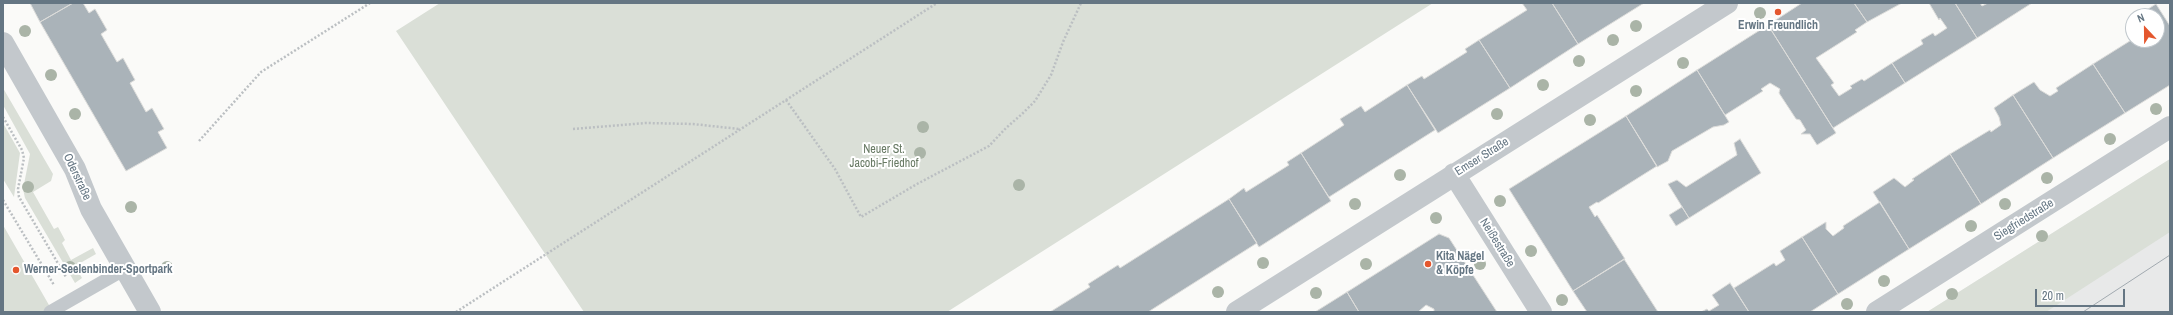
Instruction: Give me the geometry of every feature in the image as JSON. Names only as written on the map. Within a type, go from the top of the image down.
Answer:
[{"type":"street","name":"Emser Straße","points":[[1237,312],[1454,174],[1728,3]]},
{"type":"street","name":"Oderstraße","points":[[3,43],[75,169],[91,209],[150,312]]},
{"type":"street","name":"Siegfriedstraße","points":[[1877,312],[2170,127]]},
{"type":"street","name":"Neißestraße","points":[[1454,174],[1541,312]]},
{"type":"lane","points":[[50,312],[125,269]]},
{"type":"path","points":[[199,141],[261,72],[370,3]]},
{"type":"path","points":[[456,312],[937,3]]},
{"type":"path","points":[[786,100],[835,169],[861,217],[917,184],[989,146],[1022,114],[1035,101],[1051,75],[1063,42],[1081,3]]},
{"type":"path","points":[[3,117],[22,150],[24,158],[18,189],[19,197],[77,296]]},
{"type":"path","points":[[573,129],[646,123],[694,124],[740,129]]},
{"type":"path","points":[[3,200],[65,304]]},
{"type":"shaded area","points":[[2170,159],[2170,312],[1927,312]]},
{"type":"green space","name":"Neuer St. Jacobi-Friedhof","points":[[440,3],[1433,3],[947,312],[584,312],[396,31]]},
{"type":"green space","points":[[3,88],[53,174],[51,181],[33,192],[54,229],[58,227],[65,240],[62,243],[71,260],[93,248],[96,254],[75,266],[82,278],[75,283],[25,198],[23,189],[30,154],[3,105]]},
{"type":"green space","points":[[3,123],[20,153],[14,197],[3,179]]},
{"type":"green space","points":[[2170,159],[2170,232],[2046,312],[1927,312]]},
{"type":"green space","name":"Werner-Seelenbinder-Sportpark","points":[[3,225],[53,312],[3,312]]},
{"type":"building","points":[[30,3],[73,3],[40,22]]},
{"type":"building","points":[[73,3],[83,3],[89,13],[95,9],[107,30],[101,34],[117,62],[123,58],[135,80],[130,83],[146,112],[152,108],[164,129],[158,132],[167,148],[126,171],[40,22]]},
{"type":"building","points":[[1522,3],[1552,3],[1578,44],[1510,88],[1479,40],[1527,10]]},
{"type":"building","points":[[1552,3],[1644,3],[1578,44]]},
{"type":"building","points":[[1802,3],[1854,3],[1867,22],[1855,30],[1857,32],[1816,58],[1834,83],[1831,85],[1839,96],[1852,88],[1850,86],[1862,79],[1864,81],[1892,63],[1905,83],[1833,128],[1768,25]]},
{"type":"building","points":[[1854,3],[1902,3],[1867,22]]},
{"type":"building","points":[[1929,3],[1955,3],[1977,38],[1905,83],[1892,63],[1923,44],[1921,40],[1933,33],[1935,36],[1947,28],[1940,18],[1939,20]]},
{"type":"building","points":[[1955,3],[1980,3],[1982,6],[1988,3],[2032,3],[1977,38]]},
{"type":"building","points":[[2156,4],[2159,8],[2150,8]]},
{"type":"building","points":[[2165,18],[2170,26],[2170,85],[2125,113],[2093,64],[2125,44],[2125,48],[2165,48]]},
{"type":"building","points":[[1768,25],[1836,133],[1817,145],[1810,134],[1801,134],[1806,130],[1800,120],[1796,119],[1779,93],[1780,89],[1770,83],[1761,89],[1763,91],[1725,115],[1697,70]]},
{"type":"building","points":[[1479,40],[1510,88],[1438,133],[1407,85],[1422,76],[1424,79],[1467,52],[1465,49]]},
{"type":"building","points":[[2093,64],[2125,113],[2053,158],[2013,95],[2034,82],[2040,90],[2050,96],[2058,91],[2056,88]]},
{"type":"building","points":[[1697,70],[1729,122],[1724,125],[1713,127],[1672,151],[1668,161],[1657,167],[1626,116]]},
{"type":"building","points":[[1407,85],[1435,130],[1329,197],[1301,153],[1344,125],[1340,119],[1361,106],[1365,112]]},
{"type":"building","points":[[2013,95],[2053,158],[1981,204],[1950,154],[2001,125],[1994,108]]},
{"type":"building","points":[[1626,116],[1657,166],[1598,203],[1597,202],[1589,207],[1595,217],[1597,215],[1625,259],[1573,291],[1509,189]]},
{"type":"building","points":[[1740,139],[1761,173],[1689,218],[1668,184],[1677,180],[1686,187],[1737,155],[1734,143]]},
{"type":"building","points":[[1301,153],[1331,201],[1259,247],[1229,199],[1244,188],[1246,192],[1289,165],[1287,162]]},
{"type":"building","points":[[1950,154],[1981,204],[1909,249],[1873,192],[1894,178],[1905,187],[1914,180],[1912,179]]},
{"type":"building","points":[[1229,199],[1257,243],[1148,312],[1050,312],[1090,287],[1088,284],[1118,265],[1120,268]]},
{"type":"building","points":[[1880,202],[1909,249],[1838,294],[1802,237],[1826,222],[1826,229],[1833,236],[1844,228],[1843,226]]},
{"type":"building","points":[[1682,207],[1689,218],[1676,226],[1669,215]]},
{"type":"building","points":[[1439,234],[1449,238],[1497,312],[1434,312],[1434,309],[1426,305],[1418,312],[1359,312],[1347,292]]},
{"type":"building","points":[[1802,237],[1838,294],[1810,312],[1749,312],[1734,288],[1774,263],[1776,266],[1785,260],[1780,251]]},
{"type":"building","points":[[1624,259],[1658,312],[1587,312],[1573,291]]},
{"type":"building","points":[[1730,283],[1749,312],[1701,312],[1707,309],[1709,311],[1719,305],[1712,295]]},
{"type":"building","points":[[1347,292],[1359,312],[1315,312]]},
{"type":"tram line","points":[[2083,312],[2170,255]]},
{"type":"place","name":"Erwin Freundlich","points":[[1778,12]]},
{"type":"place","name":"Kita Nägel & Köpfe","points":[[1428,264]]},
{"type":"place","name":"Werner-Seelenbinder-Sportpark","points":[[16,270]]}]
